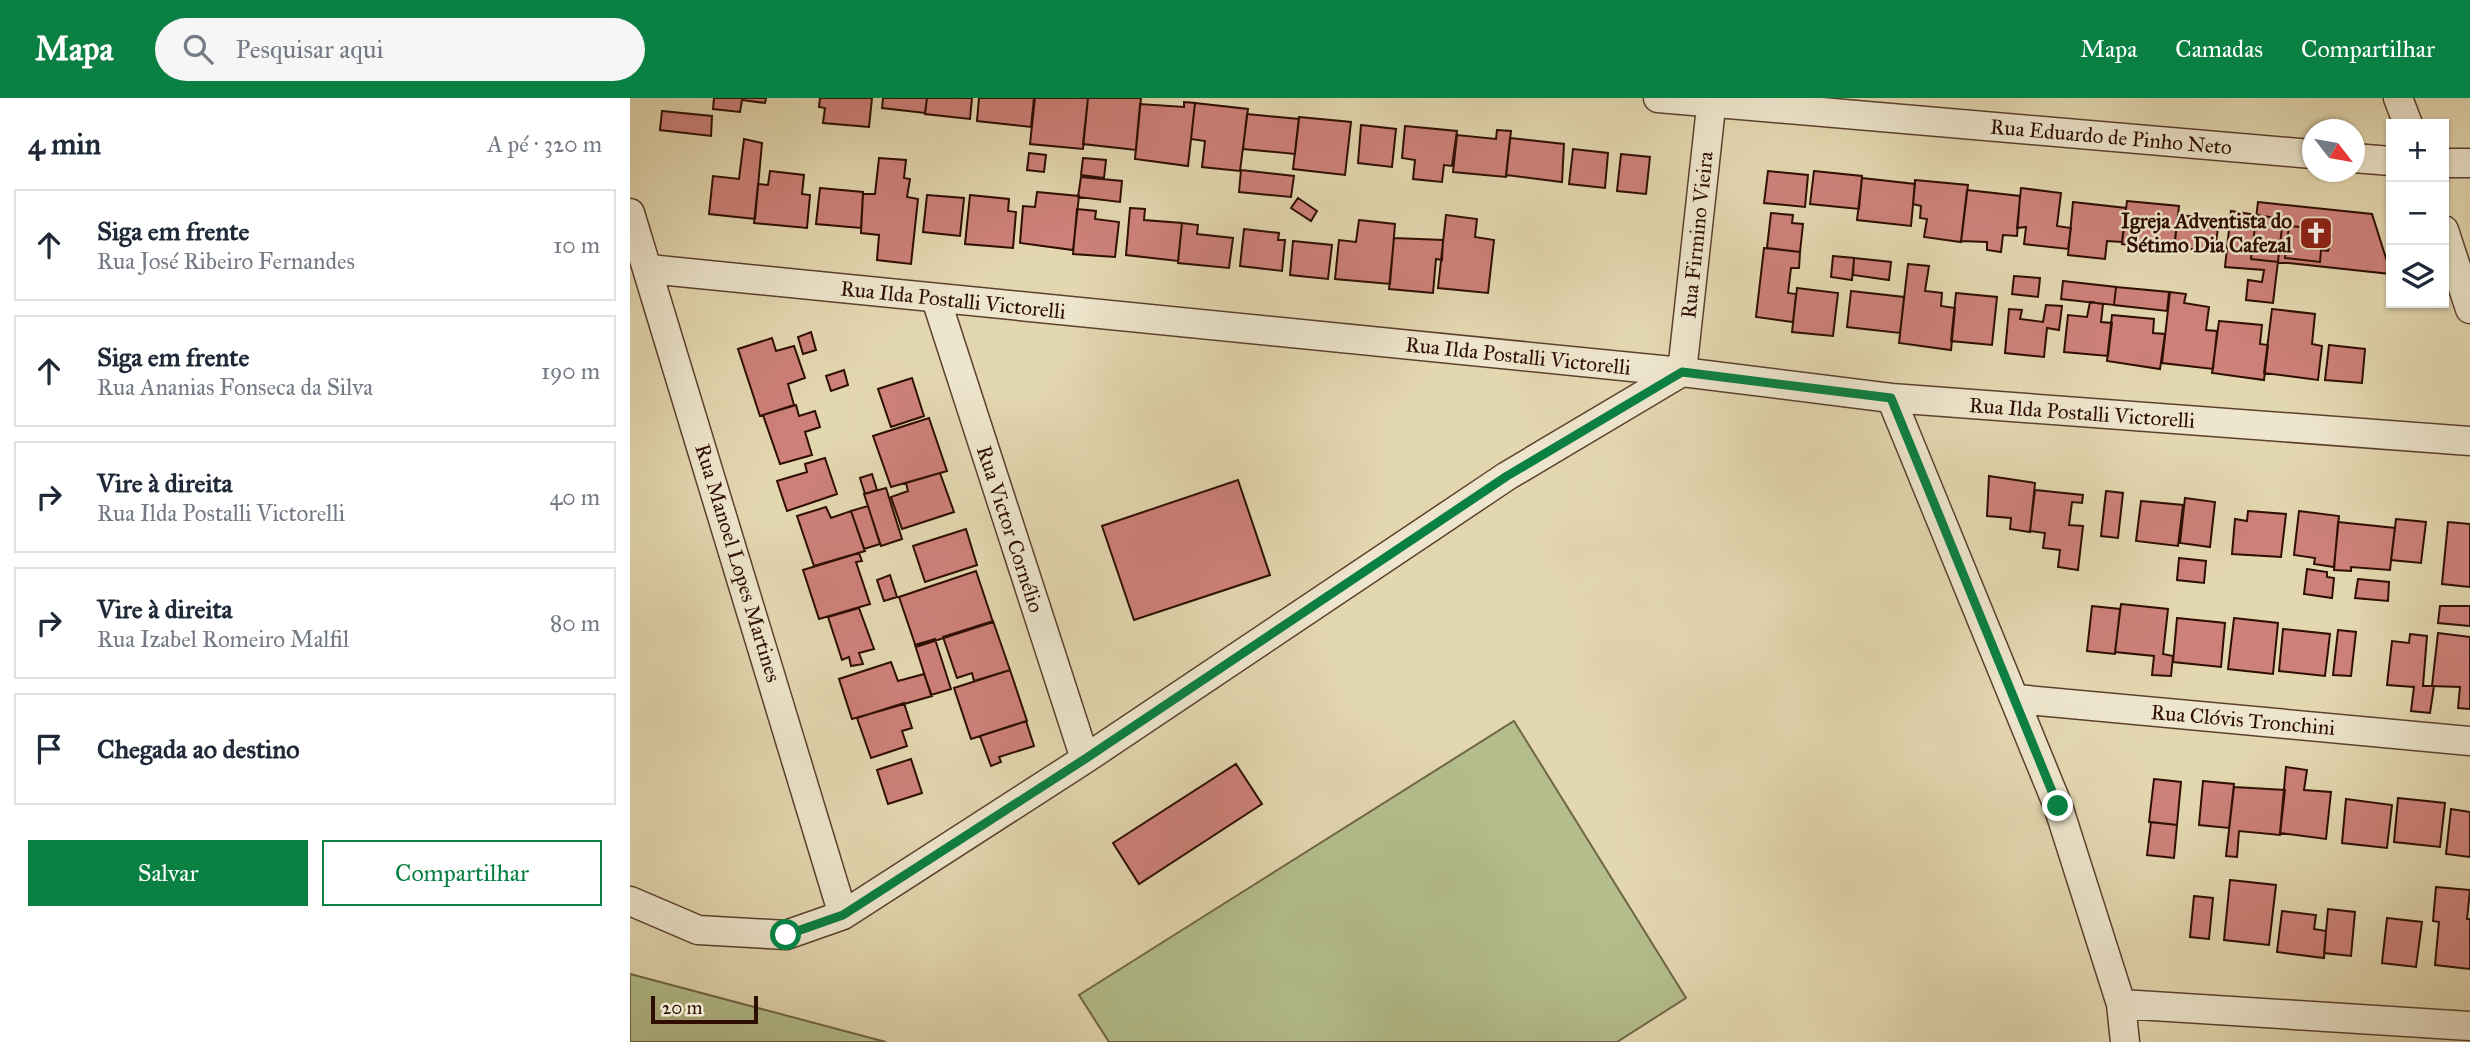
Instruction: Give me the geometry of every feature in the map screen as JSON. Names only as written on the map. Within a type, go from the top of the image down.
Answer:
[{"type":"street","name":"Rua Eduardo de Pinho Neto","points":[[1658,98],[2302,153]]},
{"type":"street","points":[[2398,98],[2406,119]]},
{"type":"street","name":"Rua Firmino Vieira","points":[[1682,372],[1711,101]]},
{"type":"street","points":[[2365,159],[2386,161]]},
{"type":"street","points":[[2449,163],[2470,163]]},
{"type":"street","name":"Rua Manoel Lopes Martines","points":[[630,213],[843,915]]},
{"type":"street","points":[[2449,245],[2470,309]]},
{"type":"street","name":"Rua Ilda Postalli Victorelli","points":[[649,269],[1682,372],[1891,398],[2470,441]]},
{"type":"street","name":"Rua Victor Cornélio","points":[[936,299],[1085,759]]},
{"type":"street","points":[[630,901],[698,930],[786,935],[843,915],[1085,759],[1507,476],[1682,372]]},
{"type":"street","points":[[1891,398],[2058,806],[2121,1004],[2125,1042]]},
{"type":"street","name":"Rua Clóvis Tronchini","points":[[2016,699],[2470,741]]},
{"type":"street","points":[[2121,1004],[2457,1031]]},
{"type":"green space","points":[[1514,721],[1686,998],[1617,1042],[1109,1042],[1079,995]]},
{"type":"green space","points":[[630,974],[886,1042],[630,1042]]},
{"type":"building","points":[[714,98],[766,98],[765,103],[742,100],[740,112],[713,109]]},
{"type":"building","points":[[820,98],[872,98],[869,127],[823,123],[825,108],[819,107]]},
{"type":"building","points":[[883,98],[927,98],[925,113],[882,108]]},
{"type":"building","points":[[927,98],[972,98],[970,119],[925,114]]},
{"type":"building","points":[[979,98],[1034,98],[1031,127],[977,121]]},
{"type":"building","points":[[1035,98],[1088,98],[1083,149],[1030,144]]},
{"type":"building","points":[[1088,98],[1141,98],[1136,150],[1083,144]]},
{"type":"building","points":[[1184,102],[1195,103],[1188,166],[1135,159],[1140,104],[1184,107]]},
{"type":"building","points":[[1195,103],[1248,109],[1240,171],[1202,167],[1205,141],[1191,139]]},
{"type":"building","points":[[662,111],[712,116],[711,136],[660,130]]},
{"type":"building","points":[[1247,114],[1299,119],[1295,154],[1243,149]]},
{"type":"building","points":[[1299,117],[1351,122],[1345,175],[1293,169]]},
{"type":"building","points":[[1361,125],[1396,129],[1392,167],[1358,163]]},
{"type":"building","points":[[1405,126],[1457,131],[1452,166],[1444,165],[1442,182],[1413,179],[1415,160],[1402,158]]},
{"type":"building","points":[[1497,130],[1511,131],[1506,177],[1453,172],[1457,135],[1496,139]]},
{"type":"building","points":[[1510,138],[1564,144],[1562,182],[1506,175]]},
{"type":"building","points":[[744,139],[762,143],[755,219],[709,214],[713,176],[739,179]]},
{"type":"building","points":[[1573,149],[1608,153],[1605,188],[1569,184]]},
{"type":"building","points":[[1029,153],[1046,155],[1044,172],[1027,170]]},
{"type":"building","points":[[1621,154],[1650,157],[1646,194],[1617,191]]},
{"type":"building","points":[[879,158],[906,160],[904,178],[910,179],[907,197],[918,199],[911,264],[877,260],[879,235],[861,233],[863,194],[875,194]]},
{"type":"building","points":[[1083,158],[1106,160],[1104,178],[1081,175]]},
{"type":"building","points":[[1241,170],[1294,176],[1291,197],[1239,192]]},
{"type":"building","points":[[770,171],[804,175],[802,194],[810,195],[807,228],[754,223],[758,184],[768,185]]},
{"type":"building","points":[[1768,171],[1808,175],[1805,207],[1764,203]]},
{"type":"building","points":[[1814,171],[1862,176],[1859,209],[1810,204]]},
{"type":"building","points":[[1081,177],[1122,181],[1120,202],[1078,197]]},
{"type":"building","points":[[1862,178],[1915,184],[1911,226],[1857,220]]},
{"type":"building","points":[[1915,180],[1968,185],[1961,242],[1924,237],[1927,219],[1920,218],[1921,206],[1913,204]]},
{"type":"building","points":[[820,188],[863,192],[861,228],[816,224]]},
{"type":"building","points":[[2021,188],[2061,193],[2057,226],[2071,228],[2068,249],[2024,244],[2026,227],[2017,228]]},
{"type":"building","points":[[1967,190],[2020,196],[2017,236],[2003,235],[2001,252],[1987,250],[1987,242],[1961,241]]},
{"type":"building","points":[[1037,192],[1079,196],[1073,250],[1020,243],[1023,206],[1035,207]]},
{"type":"building","points":[[927,195],[964,198],[960,236],[923,232]]},
{"type":"building","points":[[970,195],[1009,199],[1008,211],[1016,212],[1013,248],[965,244]]},
{"type":"building","points":[[1298,198],[1317,211],[1311,221],[1291,208]]},
{"type":"building","points":[[2127,201],[2179,206],[2174,250],[2122,244]]},
{"type":"building","points":[[2073,202],[2126,208],[2122,242],[2107,241],[2105,259],[2068,255]]},
{"type":"building","name":"Igreja Adventista do Sétimo Dia Cafezal","points":[[2258,202],[2372,214],[2386,258],[2386,273],[2251,259]]},
{"type":"building","points":[[1130,208],[1145,209],[1144,220],[1182,223],[1178,261],[1126,255]]},
{"type":"building","points":[[1077,209],[1096,211],[1095,219],[1119,222],[1115,257],[1073,254]]},
{"type":"building","points":[[2231,211],[2283,219],[2273,303],[2246,300],[2248,280],[2262,282],[2264,270],[2225,267]]},
{"type":"building","points":[[1771,213],[1793,215],[1792,223],[1803,224],[1800,252],[1767,248]]},
{"type":"building","points":[[1446,215],[1477,219],[1475,237],[1494,240],[1488,293],[1438,288]]},
{"type":"building","points":[[2178,215],[2219,219],[2215,252],[2174,247]]},
{"type":"building","points":[[1359,220],[1395,224],[1390,284],[1335,279],[1339,240],[1356,242]]},
{"type":"building","points":[[1182,223],[1198,225],[1197,234],[1233,238],[1229,268],[1178,263]]},
{"type":"building","points":[[2289,226],[2321,229],[2320,235],[2332,236],[2328,251],[2321,250],[2320,262],[2285,258]]},
{"type":"building","points":[[1244,229],[1279,233],[1278,240],[1285,240],[1282,271],[1240,266]]},
{"type":"building","points":[[1394,238],[1443,240],[1442,260],[1436,259],[1433,293],[1389,289]]},
{"type":"building","points":[[1293,241],[1332,245],[1328,279],[1290,275]]},
{"type":"building","points":[[1764,248],[1800,252],[1799,268],[1791,268],[1788,293],[1796,294],[1793,322],[1756,317]]},
{"type":"building","points":[[1833,256],[1854,258],[1852,280],[1831,277]]},
{"type":"building","points":[[1854,258],[1891,262],[1889,280],[1853,275]]},
{"type":"building","points":[[1908,264],[1929,266],[1925,291],[1942,293],[1941,306],[1955,308],[1951,350],[1899,343]]},
{"type":"building","points":[[2014,276],[2040,278],[2038,297],[2012,294]]},
{"type":"building","points":[[2063,281],[2116,287],[2114,305],[2061,299]]},
{"type":"building","points":[[2116,287],[2169,292],[2167,311],[2114,305]]},
{"type":"building","points":[[1797,288],[1838,293],[1833,336],[1792,332]]},
{"type":"building","points":[[1851,291],[1904,297],[1900,333],[1847,327]]},
{"type":"building","points":[[2170,292],[2186,294],[2184,303],[2209,307],[2206,330],[2217,331],[2213,369],[2162,363]]},
{"type":"building","points":[[1956,293],[1997,297],[1992,345],[1951,341]]},
{"type":"building","points":[[2090,302],[2103,304],[2101,322],[2112,323],[2108,356],[2064,352],[2068,315],[2087,317]]},
{"type":"building","points":[[2046,305],[2062,306],[2059,330],[2047,328],[2044,357],[2005,353],[2009,309],[2022,310],[2020,319],[2043,322]]},
{"type":"building","points":[[2272,309],[2315,314],[2312,344],[2322,346],[2318,380],[2264,373]]},
{"type":"building","points":[[2112,315],[2154,319],[2153,333],[2165,334],[2160,369],[2107,361]]},
{"type":"building","points":[[2219,321],[2262,325],[2260,344],[2268,345],[2264,380],[2212,373]]},
{"type":"building","points":[[811,332],[816,350],[803,354],[798,337]]},
{"type":"building","points":[[772,338],[776,351],[794,346],[805,378],[788,384],[794,405],[760,416],[738,349]]},
{"type":"building","points":[[2329,345],[2365,349],[2362,383],[2325,380]]},
{"type":"building","points":[[844,370],[848,385],[831,391],[826,376]]},
{"type":"building","points":[[912,378],[924,416],[891,427],[878,389]]},
{"type":"building","points":[[796,405],[799,416],[815,411],[820,427],[805,432],[812,455],[780,464],[763,415]]},
{"type":"building","points":[[929,418],[947,471],[891,487],[873,436]]},
{"type":"building","points":[[825,458],[837,494],[787,511],[777,481],[807,472],[805,464]]},
{"type":"building","points":[[940,473],[954,512],[902,529],[891,497],[908,491],[906,483]]},
{"type":"building","points":[[872,474],[877,490],[865,494],[860,478]]},
{"type":"building","points":[[1989,476],[2035,483],[2030,532],[2010,529],[2011,518],[1987,516]]},
{"type":"building","points":[[1238,480],[1270,575],[1134,620],[1102,526]]},
{"type":"building","points":[[886,488],[902,539],[881,546],[864,494]]},
{"type":"building","points":[[2035,490],[2083,495],[2082,503],[2072,502],[2069,525],[2083,526],[2078,570],[2058,567],[2060,550],[2043,548],[2045,533],[2030,531]]},
{"type":"building","points":[[2106,491],[2123,493],[2118,538],[2101,536]]},
{"type":"building","points":[[2185,498],[2215,502],[2210,547],[2180,543]]},
{"type":"building","points":[[2141,501],[2183,505],[2178,546],[2136,541]]},
{"type":"building","points":[[868,506],[880,544],[864,549],[851,511]]},
{"type":"building","points":[[826,507],[831,518],[851,511],[865,551],[814,566],[797,516]]},
{"type":"building","points":[[2248,511],[2286,514],[2281,557],[2232,554],[2235,519],[2247,521]]},
{"type":"building","points":[[2299,511],[2339,516],[2334,567],[2314,564],[2315,558],[2294,555]]},
{"type":"building","points":[[2396,519],[2426,522],[2421,563],[2391,560]]},
{"type":"building","points":[[2338,522],[2395,528],[2390,570],[2351,567],[2351,571],[2334,570]]},
{"type":"building","points":[[2448,522],[2470,524],[2470,587],[2442,584]]},
{"type":"building","points":[[966,529],[977,565],[925,582],[913,546]]},
{"type":"building","points":[[859,553],[862,561],[856,562],[870,604],[819,619],[803,570]]},
{"type":"building","points":[[2179,558],[2206,561],[2204,583],[2177,580]]},
{"type":"building","points":[[2307,569],[2327,572],[2327,577],[2334,578],[2332,598],[2304,594]]},
{"type":"building","points":[[976,571],[993,622],[916,647],[899,597]]},
{"type":"building","points":[[890,575],[897,597],[884,601],[877,580]]},
{"type":"building","points":[[2358,579],[2389,582],[2388,601],[2355,598]]},
{"type":"building","points":[[2121,604],[2168,609],[2163,654],[2173,656],[2171,676],[2152,675],[2154,656],[2115,652]]},
{"type":"building","points":[[2092,606],[2120,609],[2115,654],[2087,651]]},
{"type":"building","points":[[2440,606],[2470,606],[2470,626],[2438,623]]},
{"type":"building","points":[[859,608],[874,649],[859,653],[863,664],[851,666],[849,657],[842,660],[828,617]]},
{"type":"building","points":[[2177,618],[2225,623],[2221,667],[2173,662]]},
{"type":"building","points":[[2234,618],[2278,623],[2273,674],[2228,669]]},
{"type":"building","points":[[993,621],[1010,670],[974,681],[972,673],[957,678],[943,637]]},
{"type":"building","points":[[2283,629],[2330,634],[2325,676],[2279,671]]},
{"type":"building","points":[[2338,630],[2356,632],[2351,676],[2333,675]]},
{"type":"building","points":[[2438,633],[2470,637],[2470,709],[2458,708],[2460,687],[2432,686]]},
{"type":"building","points":[[2410,634],[2427,636],[2423,686],[2434,686],[2430,713],[2411,711],[2414,687],[2387,685],[2392,641],[2409,643]]},
{"type":"building","points":[[935,639],[951,689],[931,695],[915,645]]},
{"type":"building","points":[[891,662],[898,681],[924,674],[932,696],[852,719],[839,679]]},
{"type":"building","points":[[1010,670],[1027,721],[971,739],[954,688]]},
{"type":"building","points":[[904,703],[912,728],[902,731],[907,746],[871,758],[857,718]]},
{"type":"building","points":[[1026,721],[1034,746],[999,757],[1001,762],[991,766],[980,736]]},
{"type":"building","points":[[911,759],[922,793],[888,804],[877,770]]},
{"type":"building","points":[[1236,764],[1262,804],[1139,884],[1113,843]]},
{"type":"building","points":[[2286,767],[2307,770],[2304,790],[2331,792],[2326,839],[2280,833]]},
{"type":"building","points":[[2154,779],[2181,782],[2177,825],[2149,822]]},
{"type":"building","points":[[2203,781],[2234,784],[2229,828],[2199,825]]},
{"type":"building","points":[[2234,787],[2285,790],[2280,835],[2239,831],[2237,857],[2226,856]]},
{"type":"building","points":[[2398,798],[2445,803],[2440,847],[2394,842]]},
{"type":"building","points":[[2346,799],[2392,805],[2387,848],[2342,843]]},
{"type":"building","points":[[2451,809],[2470,812],[2470,857],[2446,854]]},
{"type":"building","points":[[2151,822],[2177,825],[2174,858],[2147,855]]},
{"type":"building","points":[[2230,880],[2276,885],[2269,945],[2224,940]]},
{"type":"building","points":[[2436,887],[2470,890],[2467,919],[2470,919],[2470,969],[2435,965],[2439,922],[2433,921]]},
{"type":"building","points":[[2194,896],[2213,898],[2209,939],[2190,937]]},
{"type":"building","points":[[2328,909],[2355,912],[2351,956],[2324,953]]},
{"type":"building","points":[[2282,911],[2316,915],[2314,929],[2326,931],[2324,958],[2277,952]]},
{"type":"building","points":[[2387,918],[2422,922],[2416,967],[2382,963]]},
{"type":"place","name":"Igreja Adventista do Sétimo Dia Cafezal","points":[[2316,233]]},
{"type":"route","points":[[786,935],[843,915],[1085,759],[1507,476],[1682,372],[1891,398],[2058,806]]}]
